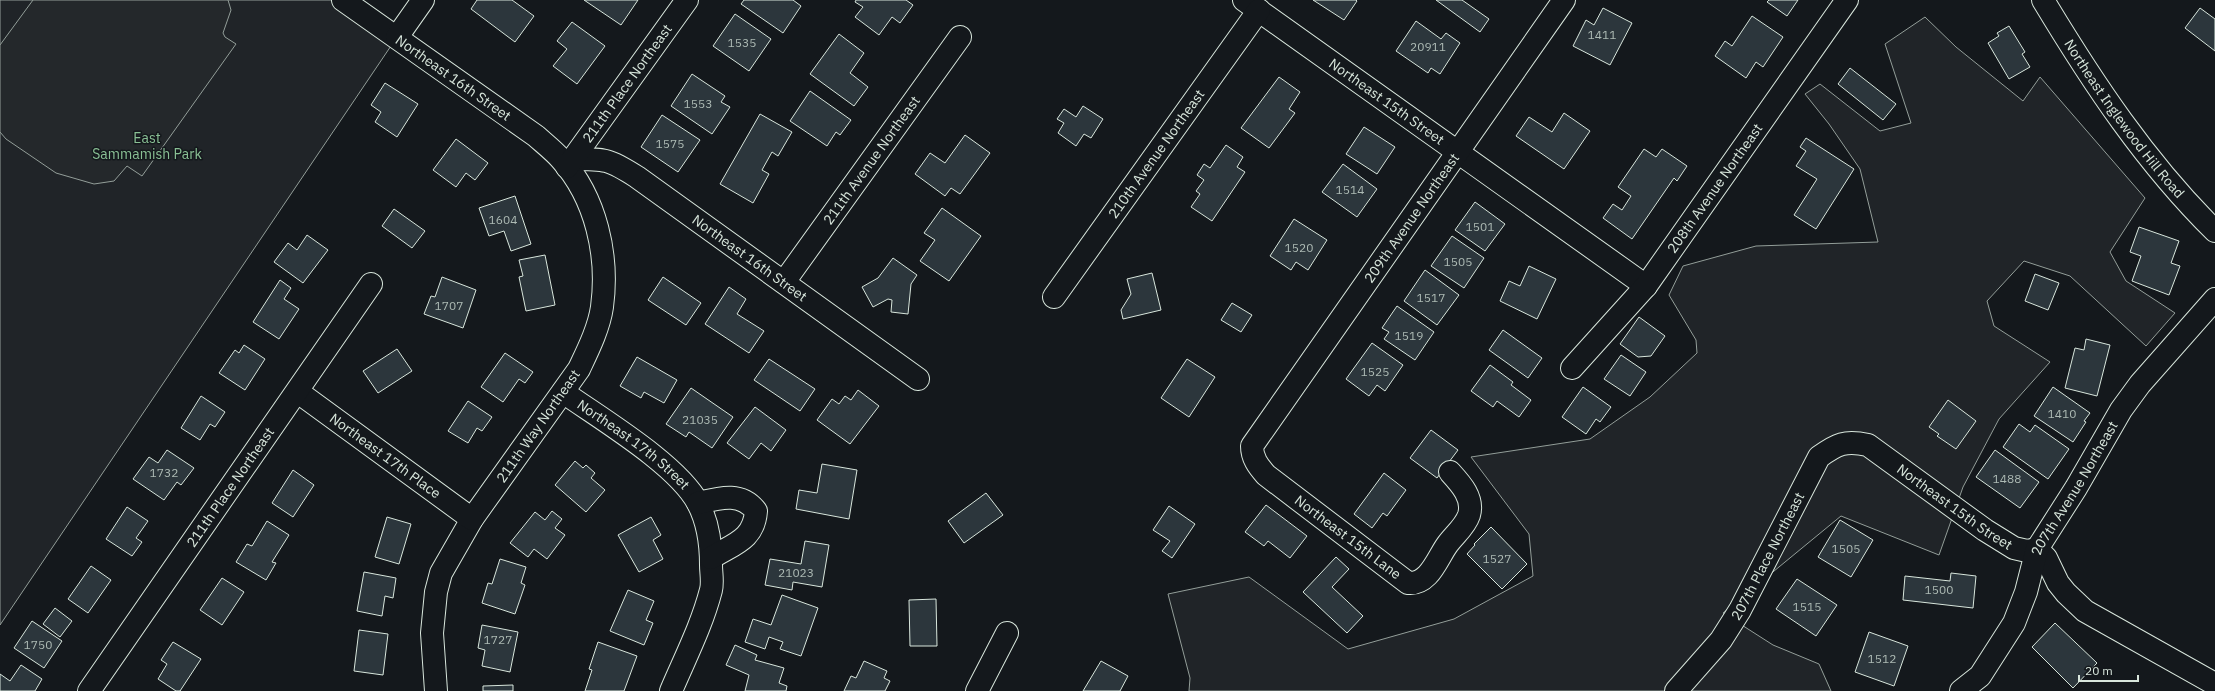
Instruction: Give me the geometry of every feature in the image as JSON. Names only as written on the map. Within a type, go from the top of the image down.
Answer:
[{"type":"street","name":"Northeast 16th Street","points":[[343,0],[536,136],[567,161],[602,159],[614,162],[918,379]]},
{"type":"street","points":[[397,37],[423,0]]},
{"type":"street","name":"211th Place Northeast","points":[[567,161],[687,0]]},
{"type":"street","name":"209th Avenue Northeast","points":[[1258,436],[1564,0]]},
{"type":"street","name":"208th Avenue Northeast","points":[[1572,368],[1646,286],[1847,0]]},
{"type":"street","name":"Northeast Inglewood Hill Road","points":[[2043,0],[2079,60],[2116,114],[2158,169],[2215,231]]},
{"type":"street","name":"Northeast 15th Street","points":[[1251,5],[1646,286]]},
{"type":"street","name":"210th Avenue Northeast","points":[[1054,297],[1251,5]]},
{"type":"street","name":"211th Avenue Northeast","points":[[784,282],[960,37]]},
{"type":"street","name":"211th Way Northeast","points":[[436,691],[432,633],[436,592],[448,558],[472,519],[579,369],[592,342],[602,308],[605,270],[599,237],[592,211],[567,161]]},
{"type":"street","name":"211th Place Northeast","points":[[89,691],[298,392],[371,284]]},
{"type":"street","name":"207th Avenue Northeast","points":[[1961,691],[1980,676],[2014,623],[2026,592],[2037,550],[2122,410],[2140,384],[2215,299]]},
{"type":"street","name":"Northeast 17th Place","points":[[298,392],[472,519]]},
{"type":"street","name":"Northeast 17th Street","points":[[564,392],[655,457],[677,478],[698,503],[708,531],[712,588],[703,615],[671,691]]},
{"type":"street","name":"Northeast 15th Lane","points":[[1258,436],[1252,446],[1252,454],[1266,476],[1408,583],[1416,583],[1424,579],[1437,563],[1447,544],[1461,528],[1469,515],[1468,498],[1463,486],[1450,472]]},
{"type":"street","name":"207th Place Northeast","points":[[1676,691],[1721,640],[1740,610],[1819,457],[1836,445],[1853,442],[1868,445]]},
{"type":"street","name":"Northeast 15th Street","points":[[1868,445],[1991,534],[2014,548],[2027,551],[2037,550]]},
{"type":"street","name":"Northeast 17th Street","points":[[698,503],[715,499],[741,498],[750,503],[756,511],[755,522],[748,534],[740,542],[711,558]]},
{"type":"street","points":[[2037,550],[2046,558],[2062,588],[2085,611],[2215,684]]},
{"type":"street","points":[[977,691],[1007,633]]},
{"type":"green space","name":"East Sammamish Park","points":[[0,0],[343,0],[397,37],[0,625]]},
{"type":"green space","points":[[1925,17],[1956,47],[2023,101],[2040,77],[2145,198],[2110,252],[2126,281],[2175,313],[2146,346],[2070,276],[2024,261],[1987,301],[1994,326],[2050,362],[1999,419],[1963,487],[1939,555],[1841,516],[1723,613],[1773,645],[1819,664],[1831,691],[1189,691],[1190,678],[1168,594],[1249,577],[1348,649],[1454,619],[1533,576],[1529,534],[1471,457],[1590,439],[1650,397],[1697,353],[1696,340],[1669,295],[1683,266],[1756,246],[1878,242],[1860,169],[1829,124],[1805,94],[1820,84],[1880,131],[1911,123],[1885,44]]},
{"type":"shaded area","points":[[33,0],[228,0],[231,10],[223,33],[225,37],[236,44],[142,176],[127,166],[114,181],[94,184],[56,173],[6,139],[0,132],[0,45]]},
{"type":"building","points":[[477,0],[512,0],[534,16],[515,42],[471,9]]},
{"type":"building","points":[[584,0],[638,0],[621,25]]},
{"type":"building","points":[[744,0],[793,0],[801,6],[783,33],[741,4]]},
{"type":"building","points":[[856,0],[906,0],[913,5],[900,23],[892,17],[879,35],[855,17],[863,7],[855,2]]},
{"type":"building","points":[[1313,0],[1356,0],[1357,1],[1344,20]]},
{"type":"building","points":[[1436,0],[1462,0],[1489,19],[1480,32]]},
{"type":"building","points":[[1769,0],[1798,0],[1787,16],[1767,2]]},
{"type":"building","points":[[1603,8],[1632,23],[1610,65],[1573,46],[1586,20],[1594,25]]},
{"type":"building","points":[[2200,8],[2215,19],[2215,51],[2185,28]]},
{"type":"building","points":[[735,14],[771,39],[749,71],[713,46]]},
{"type":"building","points":[[1752,16],[1783,37],[1763,67],[1756,62],[1746,78],[1715,56],[1725,41],[1732,46]]},
{"type":"building","points":[[1416,21],[1441,39],[1446,33],[1460,43],[1440,74],[1431,68],[1428,73],[1396,51]]},
{"type":"building","points":[[572,22],[605,46],[577,84],[553,66],[567,49],[557,41]]},
{"type":"building","points":[[2009,26],[2025,52],[2022,54],[2030,67],[2009,79],[1988,43],[1999,36],[1997,33]]},
{"type":"building","points":[[839,34],[864,53],[850,73],[868,87],[854,106],[810,74]]},
{"type":"building","points":[[1850,68],[1896,104],[1883,120],[1838,84]]},
{"type":"building","points":[[692,74],[725,96],[721,102],[730,107],[712,134],[671,106]]},
{"type":"building","points":[[1279,77],[1300,92],[1289,109],[1295,113],[1269,148],[1241,128]]},
{"type":"building","points":[[385,83],[418,104],[397,137],[375,122],[381,112],[371,105]]},
{"type":"building","points":[[810,91],[851,120],[840,135],[836,132],[827,146],[790,121]]},
{"type":"building","points":[[1083,106],[1103,119],[1091,138],[1084,134],[1076,146],[1058,133],[1064,123],[1057,119],[1064,109],[1076,117]]},
{"type":"building","points":[[1564,113],[1590,131],[1564,169],[1516,136],[1529,117],[1552,132]]},
{"type":"building","points":[[760,114],[792,132],[778,156],[772,152],[762,170],[769,174],[753,203],[720,184]]},
{"type":"building","points":[[662,115],[700,140],[678,172],[641,147]]},
{"type":"building","points":[[1364,127],[1395,147],[1377,174],[1346,154]]},
{"type":"building","points":[[965,135],[990,153],[960,194],[951,188],[945,196],[915,174],[930,153],[945,163]]},
{"type":"building","points":[[1806,138],[1854,169],[1816,229],[1794,215],[1817,179],[1796,166],[1806,151],[1800,147]]},
{"type":"building","points":[[456,139],[488,163],[475,180],[466,173],[456,187],[433,170]]},
{"type":"building","points":[[1226,145],[1243,157],[1237,167],[1245,172],[1212,221],[1191,207],[1200,194],[1196,191],[1204,180],[1197,175],[1204,164],[1210,168]]},
{"type":"building","points":[[1644,149],[1656,157],[1662,149],[1687,166],[1677,181],[1674,178],[1632,239],[1603,218],[1613,204],[1622,210],[1631,196],[1618,187]]},
{"type":"building","points":[[1343,164],[1377,189],[1357,217],[1322,192]]},
{"type":"building","points":[[515,196],[531,244],[511,251],[504,231],[489,236],[479,208]]},
{"type":"building","points":[[1475,202],[1505,224],[1485,251],[1455,230]]},
{"type":"building","points":[[942,208],[981,236],[949,281],[920,261],[935,240],[924,233]]},
{"type":"building","points":[[394,209],[425,231],[412,248],[382,226]]},
{"type":"building","points":[[1294,219],[1327,240],[1308,270],[1296,262],[1291,270],[1270,256]]},
{"type":"building","points":[[2139,227],[2179,241],[2171,263],[2180,266],[2169,295],[2132,281],[2141,256],[2130,252]]},
{"type":"building","points":[[307,235],[328,250],[303,283],[274,262],[288,243],[297,250]]},
{"type":"building","points":[[1452,236],[1484,258],[1464,288],[1431,266]]},
{"type":"building","points":[[545,255],[555,305],[526,311],[519,277],[523,276],[519,260]]},
{"type":"building","points":[[893,258],[917,275],[911,284],[908,314],[891,312],[892,300],[888,299],[873,307],[862,287],[878,278]]},
{"type":"building","points":[[1529,266],[1556,279],[1537,319],[1500,301],[1509,281],[1520,286]]},
{"type":"building","points":[[1425,270],[1459,295],[1437,325],[1404,301]]},
{"type":"building","points":[[1152,273],[1161,310],[1123,319],[1121,310],[1131,294],[1127,279]]},
{"type":"building","points":[[2035,274],[2059,283],[2048,310],[2025,301]]},
{"type":"building","points":[[442,277],[476,290],[463,328],[424,314],[431,296],[435,297]]},
{"type":"building","points":[[663,277],[701,303],[686,325],[648,300]]},
{"type":"building","points":[[280,280],[291,288],[284,299],[299,309],[279,339],[253,322]]},
{"type":"building","points":[[729,287],[746,299],[737,314],[764,331],[749,353],[705,324]]},
{"type":"building","points":[[1232,303],[1252,315],[1241,332],[1221,320]]},
{"type":"building","points":[[1397,306],[1434,332],[1415,360],[1384,339],[1389,332],[1382,328]]},
{"type":"building","points":[[1639,317],[1665,336],[1651,356],[1638,357],[1620,344]]},
{"type":"building","points":[[1503,330],[1542,358],[1528,378],[1489,350]]},
{"type":"building","points":[[2086,339],[2110,345],[2097,396],[2065,388],[2075,348],[2084,350]]},
{"type":"building","points":[[1372,343],[1403,365],[1385,391],[1377,385],[1369,396],[1346,379]]},
{"type":"building","points":[[244,345],[265,359],[245,390],[219,373],[235,350],[239,353]]},
{"type":"building","points":[[397,349],[412,371],[378,393],[363,371]]},
{"type":"building","points":[[505,353],[533,372],[525,383],[519,379],[503,402],[481,387]]},
{"type":"building","points":[[1621,355],[1646,372],[1630,396],[1604,379]]},
{"type":"building","points":[[637,357],[677,380],[664,403],[644,392],[641,398],[620,386]]},
{"type":"building","points":[[769,359],[815,389],[800,411],[754,380]]},
{"type":"building","points":[[1187,359],[1215,377],[1189,417],[1161,398]]},
{"type":"building","points":[[1490,365],[1513,382],[1511,385],[1531,400],[1519,417],[1497,401],[1493,407],[1471,391]]},
{"type":"building","points":[[1583,387],[1611,407],[1600,422],[1596,419],[1586,434],[1562,417]]},
{"type":"building","points":[[2053,387],[2090,413],[2073,442],[2034,416]]},
{"type":"building","points":[[691,388],[733,417],[712,448],[689,432],[686,437],[666,424]]},
{"type":"building","points":[[858,390],[879,406],[850,444],[817,420],[832,399],[839,404],[845,396],[851,400]]},
{"type":"building","points":[[201,396],[225,412],[215,427],[210,424],[200,440],[181,428]]},
{"type":"building","points":[[1948,400],[1976,421],[1956,449],[1937,436],[1939,434],[1929,427]]},
{"type":"building","points":[[468,401],[492,417],[482,431],[477,428],[468,443],[448,431]]},
{"type":"building","points":[[755,407],[786,430],[771,451],[761,443],[749,459],[727,443]]},
{"type":"building","points":[[2019,424],[2030,432],[2035,425],[2069,449],[2048,479],[2003,447]]},
{"type":"building","points":[[1431,430],[1458,450],[1437,478],[1410,458]]},
{"type":"building","points":[[167,450],[194,468],[181,485],[177,482],[164,500],[133,479],[149,457],[158,463]]},
{"type":"building","points":[[1995,450],[2039,482],[2020,508],[1976,477]]},
{"type":"building","points":[[575,461],[583,468],[586,465],[595,473],[591,478],[605,490],[586,512],[555,485]]},
{"type":"building","points":[[822,464],[857,470],[849,519],[796,509],[799,490],[817,493]]},
{"type":"building","points":[[293,470],[314,485],[293,517],[272,503]]},
{"type":"building","points":[[1384,473],[1406,490],[1387,516],[1383,513],[1372,528],[1354,514]]},
{"type":"building","points":[[986,493],[1003,515],[964,543],[948,521]]},
{"type":"building","points":[[1266,505],[1307,536],[1290,558],[1268,541],[1264,546],[1245,532]]},
{"type":"building","points":[[1169,506],[1195,524],[1172,558],[1162,551],[1170,541],[1153,530]]},
{"type":"building","points":[[127,507],[148,521],[136,538],[142,542],[132,556],[106,539]]},
{"type":"building","points":[[552,511],[562,519],[555,528],[565,535],[547,559],[534,549],[528,557],[510,543],[535,512],[545,520]]},
{"type":"building","points":[[387,517],[411,524],[399,564],[375,557]]},
{"type":"building","points":[[651,517],[661,535],[653,540],[663,559],[639,572],[618,535]]},
{"type":"building","points":[[1840,520],[1873,540],[1851,577],[1818,557]]},
{"type":"building","points":[[267,521],[289,535],[272,562],[276,563],[266,580],[236,562],[247,544],[252,546]]},
{"type":"building","points":[[1491,527],[1527,564],[1502,589],[1467,554],[1475,545],[1474,544]]},
{"type":"building","points":[[805,541],[829,545],[822,587],[793,582],[792,590],[765,585],[770,559],[801,564]]},
{"type":"building","points":[[1336,557],[1349,569],[1332,587],[1363,616],[1347,633],[1303,592]]},
{"type":"building","points":[[500,559],[526,567],[521,583],[525,585],[515,614],[482,603],[488,583],[492,584]]},
{"type":"building","points":[[91,566],[111,580],[88,613],[68,599]]},
{"type":"building","points":[[364,572],[396,578],[393,598],[385,596],[382,616],[357,611]]},
{"type":"building","points":[[1951,573],[1976,576],[1973,608],[1903,600],[1905,576],[1950,581]]},
{"type":"building","points":[[222,578],[244,592],[222,625],[200,610]]},
{"type":"building","points":[[1797,579],[1837,605],[1816,636],[1776,609]]},
{"type":"building","points":[[628,590],[654,601],[646,620],[653,623],[644,645],[610,631]]},
{"type":"building","points":[[782,595],[818,608],[801,656],[780,649],[783,642],[769,637],[765,649],[745,642],[753,619],[771,625]]},
{"type":"building","points":[[936,599],[937,646],[910,646],[909,600]]},
{"type":"building","points":[[55,608],[72,621],[60,637],[43,624]]},
{"type":"building","points":[[32,621],[62,641],[44,668],[14,648]]},
{"type":"building","points":[[2055,623],[2097,663],[2073,688],[2032,647]]},
{"type":"building","points":[[482,625],[518,632],[510,672],[482,666],[485,650],[478,648]]},
{"type":"building","points":[[359,630],[388,634],[383,675],[354,671]]},
{"type":"building","points":[[1869,632],[1908,646],[1894,686],[1855,672]]},
{"type":"building","points":[[173,642],[201,659],[180,691],[176,691],[158,679],[167,664],[161,660]]},
{"type":"building","points":[[598,642],[637,656],[624,691],[585,691],[592,670],[589,669]]},
{"type":"building","points":[[735,645],[757,655],[755,660],[784,668],[779,683],[787,686],[786,691],[745,691],[749,675],[726,665]]},
{"type":"building","points":[[864,661],[887,671],[884,678],[890,681],[885,691],[844,691],[851,676],[856,678]]},
{"type":"building","points":[[1101,661],[1128,676],[1120,691],[1083,691]]},
{"type":"building","points":[[21,665],[42,679],[35,691],[0,691],[0,674],[10,681]]},
{"type":"building","points":[[513,685],[513,691],[483,691],[483,686]]}]
